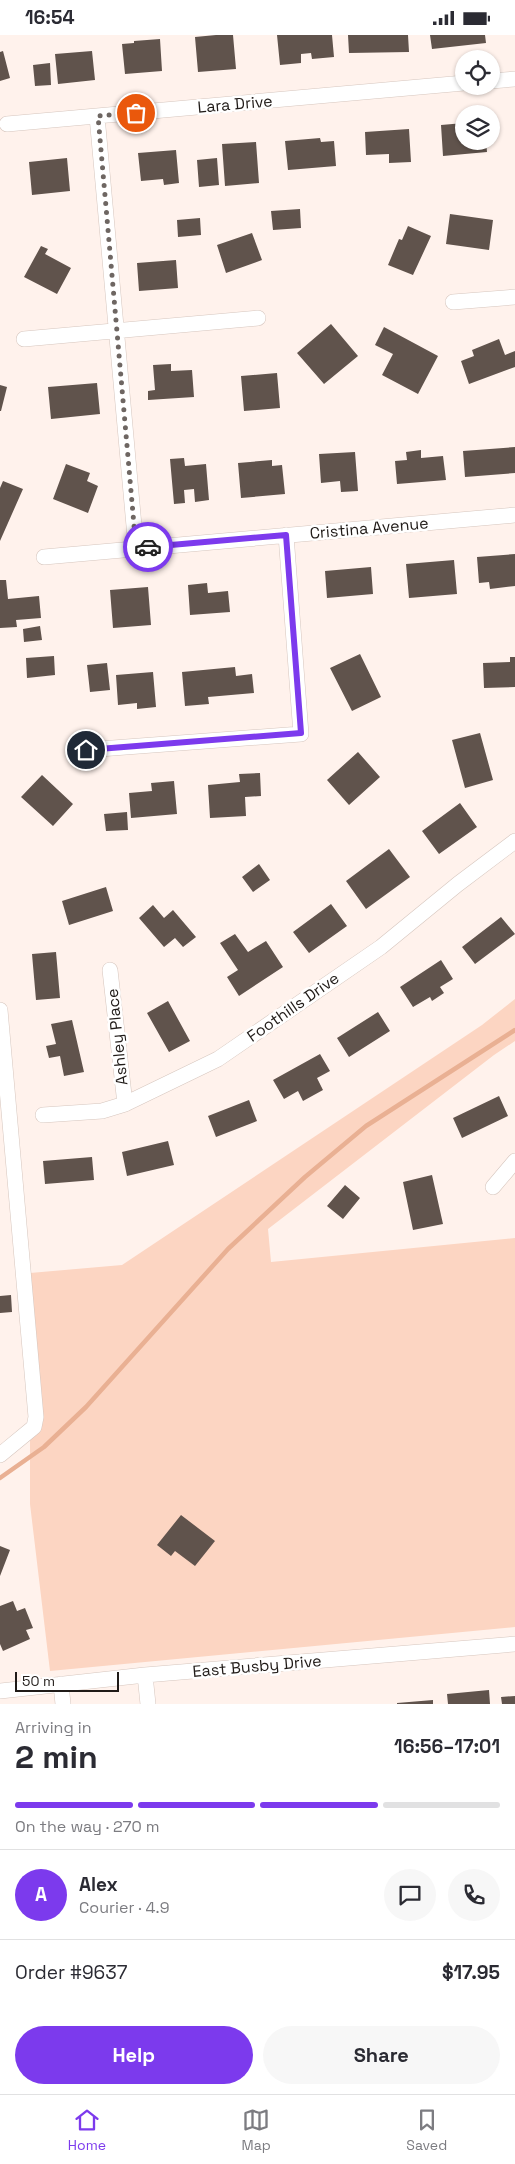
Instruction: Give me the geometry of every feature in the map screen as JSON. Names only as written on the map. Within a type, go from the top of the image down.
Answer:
[{"type":"street","points":[[500,80],[515,79]]},
{"type":"street","name":"Lara Drive","points":[[7,124],[455,84]]},
{"type":"street","points":[[98,116],[136,548]]},
{"type":"street","points":[[453,302],[515,297]]},
{"type":"street","points":[[24,339],[258,318]]},
{"type":"street","name":"Cristina Avenue","points":[[44,557],[515,515]]},
{"type":"street","points":[[86,750],[301,733],[286,535]]},
{"type":"street","name":"Foothills Drive","points":[[43,1115],[102,1111],[125,1104],[218,1059],[381,947],[458,884],[515,841]]},
{"type":"street","name":"Ashley Place","points":[[110,970],[125,1104]]},
{"type":"street","points":[[0,1010],[36,1417],[34,1427],[0,1455]]},
{"type":"street","points":[[494,1187],[515,1161]]},
{"type":"street","name":"East Busby Drive","points":[[0,1691],[145,1675],[515,1644]]},
{"type":"street","points":[[145,1675],[148,1704]]},
{"type":"street","points":[[61,1684],[63,1704]]},
{"type":"shaded area","points":[[515,999],[515,1041],[494,1055],[268,1229],[271,1262],[515,1238],[515,1627],[50,1671],[30,1504],[30,1273],[122,1265],[482,1025]]},
{"type":"building","points":[[233,35],[236,69],[198,72],[195,37]]},
{"type":"building","points":[[277,35],[332,35],[334,57],[312,59],[311,53],[301,54],[301,63],[280,65]]},
{"type":"building","points":[[348,35],[408,35],[409,52],[349,53]]},
{"type":"building","points":[[430,35],[485,35],[486,43],[432,49]]},
{"type":"building","points":[[160,39],[162,71],[125,74],[122,44]]},
{"type":"building","points":[[3,51],[10,78],[0,81],[0,52]]},
{"type":"building","points":[[92,51],[95,80],[58,84],[55,54]]},
{"type":"building","points":[[50,63],[51,85],[35,86],[33,65]]},
{"type":"building","points":[[455,124],[455,150],[487,150],[487,152],[443,156],[441,125]]},
{"type":"building","points":[[409,129],[411,162],[389,163],[389,154],[366,155],[365,132]]},
{"type":"building","points":[[320,138],[321,142],[334,141],[336,166],[288,170],[285,141]]},
{"type":"building","points":[[256,142],[259,183],[225,186],[222,144]]},
{"type":"building","points":[[176,150],[179,183],[164,185],[163,179],[141,181],[138,153]]},
{"type":"building","points":[[67,158],[70,191],[32,195],[29,162]]},
{"type":"building","points":[[217,158],[219,185],[199,187],[197,160]]},
{"type":"building","points":[[300,209],[301,228],[273,230],[271,211]]},
{"type":"building","points":[[450,214],[493,220],[489,250],[446,244]]},
{"type":"building","points":[[200,218],[201,235],[178,237],[177,220]]},
{"type":"building","points":[[408,226],[431,236],[413,275],[388,265],[399,239],[402,240]]},
{"type":"building","points":[[252,233],[262,260],[226,273],[217,245]]},
{"type":"building","points":[[41,246],[48,249],[45,254],[71,268],[57,294],[24,277]]},
{"type":"building","points":[[176,260],[178,288],[139,291],[137,263]]},
{"type":"building","points":[[331,324],[358,356],[324,384],[297,353]]},
{"type":"building","points":[[384,327],[438,356],[418,394],[382,375],[393,354],[375,345]]},
{"type":"building","points":[[499,339],[505,355],[515,351],[515,367],[469,384],[461,361],[474,356],[472,350]]},
{"type":"building","points":[[171,364],[171,371],[192,370],[194,397],[148,400],[148,391],[155,390],[153,365]]},
{"type":"building","points":[[277,373],[280,408],[244,411],[241,376]]},
{"type":"building","points":[[97,383],[100,414],[51,419],[48,387]]},
{"type":"building","points":[[0,385],[7,387],[1,411],[0,411]]},
{"type":"building","points":[[515,447],[515,473],[465,477],[463,451]]},
{"type":"building","points":[[421,450],[421,458],[443,456],[446,480],[397,484],[395,461],[407,460],[406,452]]},
{"type":"building","points":[[355,452],[358,491],[341,492],[340,481],[321,483],[319,454]]},
{"type":"building","points":[[184,458],[185,466],[206,464],[209,500],[195,502],[194,489],[184,490],[185,503],[174,504],[170,459]]},
{"type":"building","points":[[272,460],[272,466],[282,465],[285,494],[241,498],[238,463]]},
{"type":"building","points":[[66,464],[90,473],[87,481],[98,486],[88,513],[53,499]]},
{"type":"building","points":[[3,481],[23,489],[0,541],[0,488]]},
{"type":"building","points":[[515,554],[515,586],[490,589],[489,582],[479,583],[477,557]]},
{"type":"building","points":[[454,560],[457,594],[409,598],[406,564]]},
{"type":"building","points":[[371,567],[373,594],[327,598],[325,571]]},
{"type":"building","points":[[0,580],[6,580],[8,599],[39,596],[41,618],[16,620],[17,627],[0,628]]},
{"type":"building","points":[[207,583],[208,593],[228,591],[230,612],[190,615],[188,585]]},
{"type":"building","points":[[148,587],[151,625],[113,628],[110,590]]},
{"type":"building","points":[[40,626],[42,640],[24,642],[23,629]]},
{"type":"building","points":[[360,654],[381,697],[352,711],[330,668]]},
{"type":"building","points":[[54,656],[55,675],[27,678],[26,658]]},
{"type":"building","points":[[510,657],[515,657],[515,687],[484,688],[483,663],[510,662]]},
{"type":"building","points":[[107,663],[110,690],[90,692],[87,665]]},
{"type":"building","points":[[235,667],[236,676],[252,674],[254,693],[208,697],[209,704],[185,706],[182,672]]},
{"type":"building","points":[[153,672],[156,707],[137,709],[137,703],[118,705],[116,675]]},
{"type":"building","points":[[480,733],[493,780],[465,788],[452,740]]},
{"type":"building","points":[[358,752],[380,777],[349,805],[327,780]]},
{"type":"building","points":[[260,773],[261,796],[245,797],[246,816],[210,818],[208,785],[240,782],[239,774]]},
{"type":"building","points":[[42,775],[73,804],[53,826],[21,797]]},
{"type":"building","points":[[174,781],[177,814],[131,818],[129,793],[152,791],[151,783]]},
{"type":"building","points":[[460,803],[477,827],[439,854],[422,831]]},
{"type":"building","points":[[127,812],[128,830],[106,831],[104,814]]},
{"type":"building","points":[[389,849],[410,877],[366,909],[346,881]]},
{"type":"building","points":[[259,864],[270,880],[253,892],[242,877]]},
{"type":"building","points":[[106,887],[113,911],[69,925],[62,901]]},
{"type":"building","points":[[331,904],[347,926],[309,953],[293,932]]},
{"type":"building","points":[[153,905],[164,918],[173,910],[196,937],[183,947],[175,938],[164,947],[139,918]]},
{"type":"building","points":[[501,917],[515,934],[475,964],[462,947]]},
{"type":"building","points":[[235,934],[248,952],[266,941],[283,967],[239,996],[227,977],[238,970],[220,943]]},
{"type":"building","points":[[56,952],[60,998],[36,1000],[32,954]]},
{"type":"building","points":[[441,960],[453,979],[440,987],[444,993],[432,1001],[430,997],[413,1007],[400,987]]},
{"type":"building","points":[[168,1001],[190,1041],[169,1052],[147,1013]]},
{"type":"building","points":[[378,1012],[390,1031],[349,1057],[337,1038]]},
{"type":"building","points":[[72,1020],[84,1072],[64,1076],[60,1056],[49,1058],[46,1046],[56,1044],[51,1024]]},
{"type":"building","points":[[320,1054],[330,1071],[317,1078],[323,1090],[303,1101],[298,1091],[284,1099],[273,1080]]},
{"type":"building","points":[[499,1096],[508,1116],[462,1138],[453,1118]]},
{"type":"building","points":[[249,1100],[257,1121],[216,1137],[208,1116]]},
{"type":"building","points":[[168,1141],[174,1165],[127,1176],[122,1152]]},
{"type":"building","points":[[92,1157],[94,1180],[45,1184],[43,1161]]},
{"type":"building","points":[[432,1175],[443,1224],[413,1230],[403,1182]]},
{"type":"building","points":[[345,1185],[360,1198],[343,1219],[327,1206]]},
{"type":"building","points":[[11,1295],[12,1312],[0,1313],[0,1296]]},
{"type":"building","points":[[181,1515],[215,1541],[195,1566],[175,1551],[171,1556],[157,1545]]},
{"type":"building","points":[[0,1546],[10,1550],[0,1576]]},
{"type":"building","points":[[13,1601],[17,1611],[25,1608],[33,1628],[26,1630],[30,1639],[3,1651],[0,1644],[0,1606]]},
{"type":"building","points":[[489,1690],[490,1704],[448,1704],[447,1694]]},
{"type":"building","points":[[515,1696],[515,1704],[502,1704],[501,1697]]},
{"type":"building","points":[[433,1700],[433,1704],[397,1704],[397,1703]]},
{"type":"waterway","points":[[0,1478],[44,1447],[86,1407],[228,1249],[305,1177],[366,1126],[515,1030]]},
{"type":"way so far","points":[[136,113],[98,116],[136,548],[148,547]]},
{"type":"route","points":[[86,750],[301,733],[286,535],[148,547]]}]
